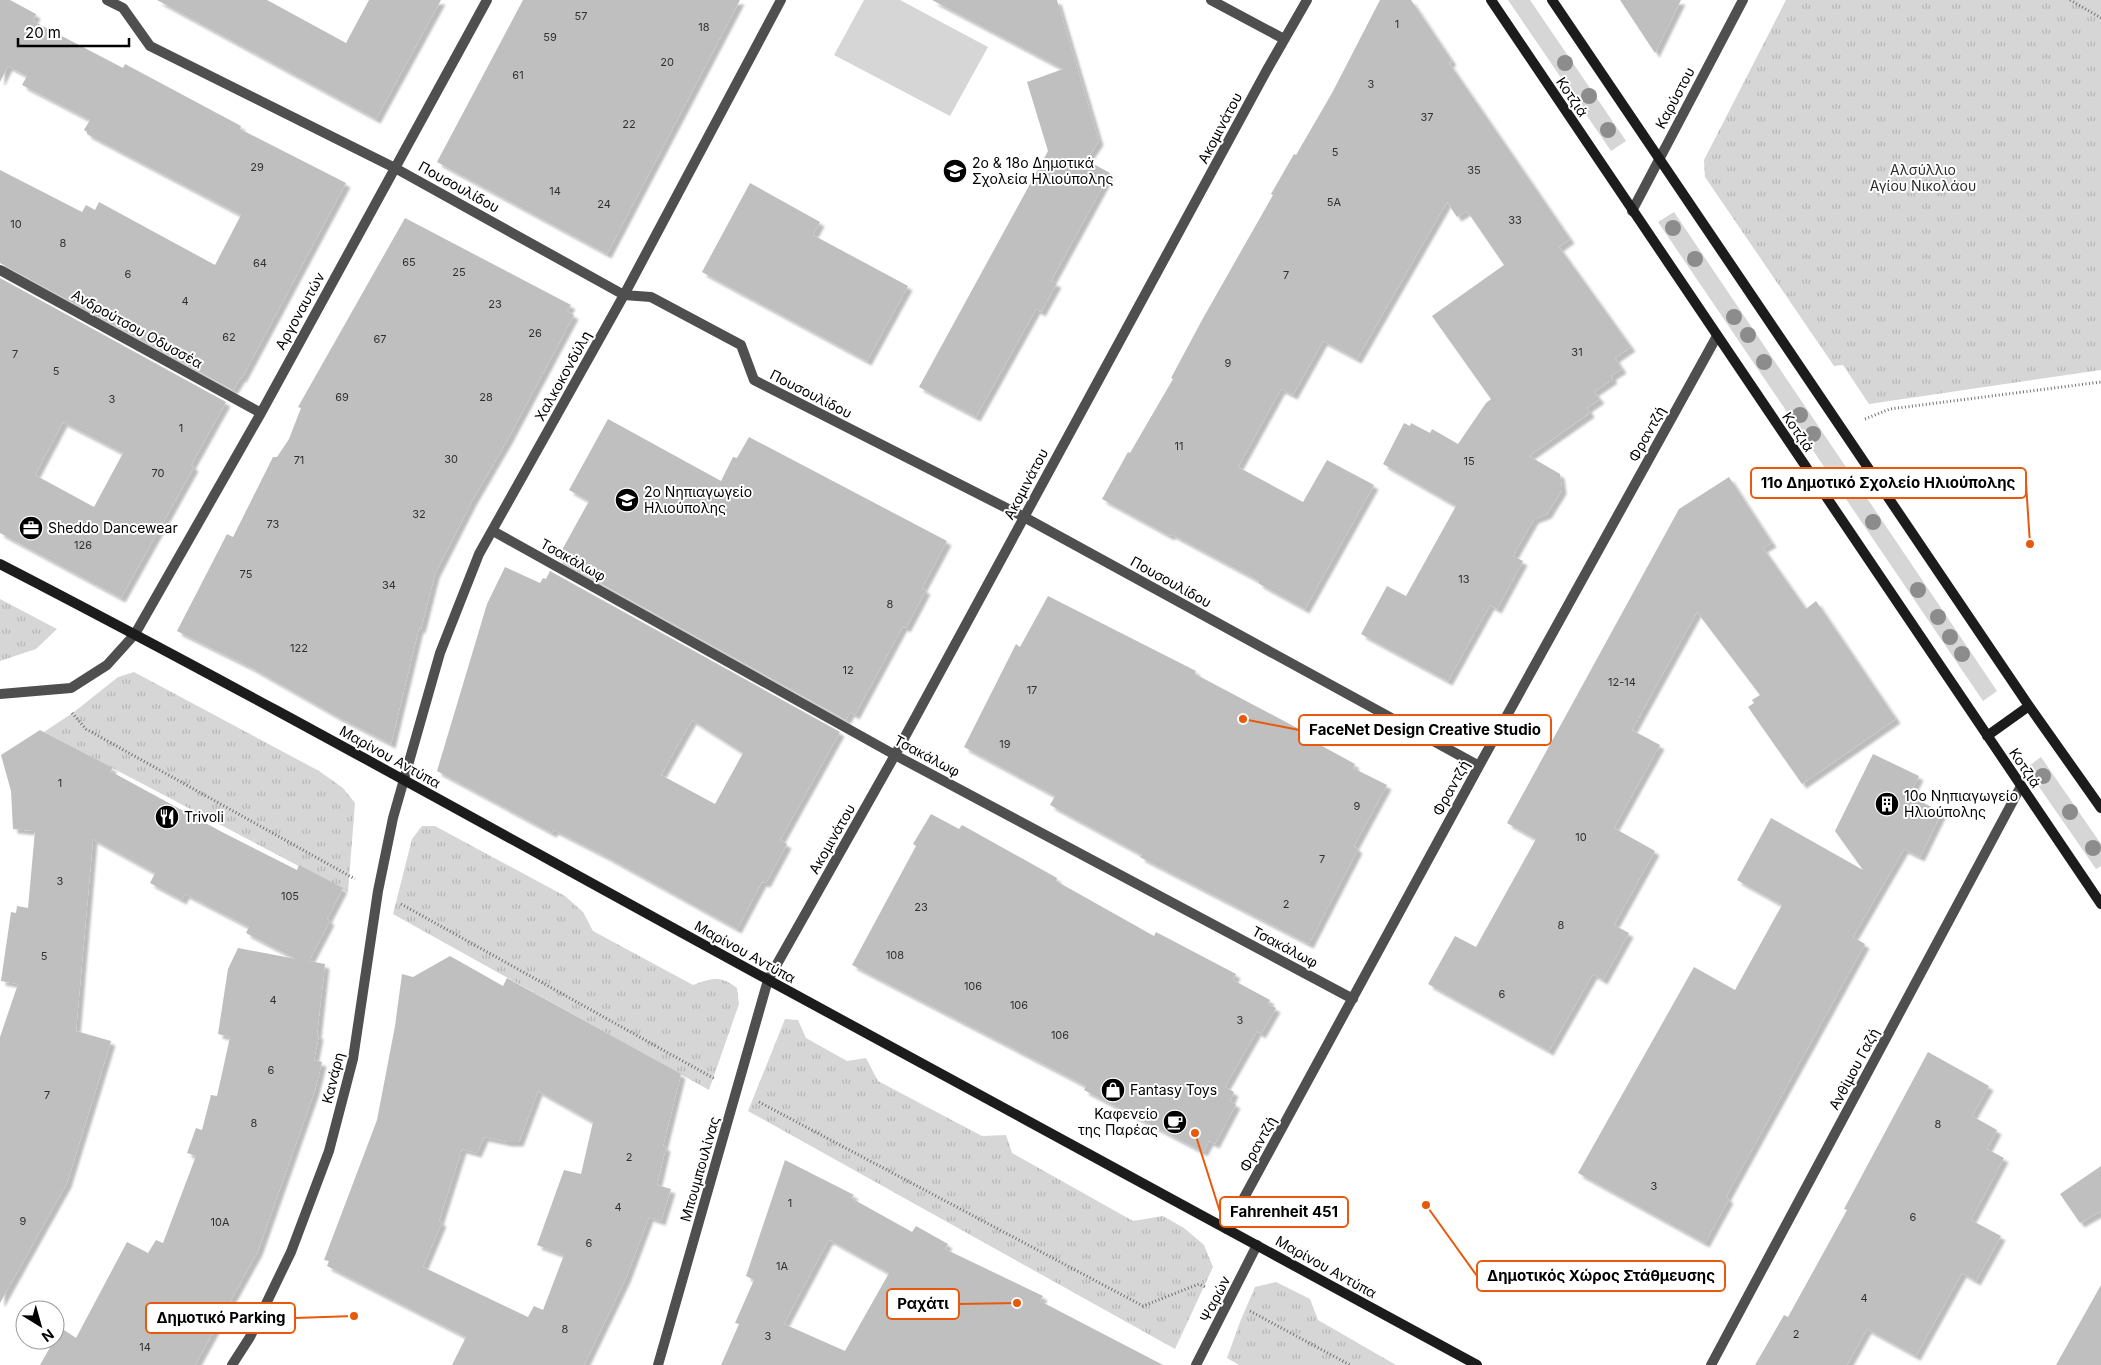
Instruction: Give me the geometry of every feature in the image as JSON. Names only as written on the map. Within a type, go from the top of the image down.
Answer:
[{"type":"main road","name":"Κοτζιά","points":[[1491,0],[2101,904]]},
{"type":"main road","points":[[1552,0],[2029,706],[2101,808]]},
{"type":"main road","name":"Μαρίνου Αντύπα","points":[[0,564],[404,780],[1477,1365]]},
{"type":"main road","points":[[1987,736],[2029,706]]},
{"type":"street","name":"Πουσουλίδου","points":[[106,0],[123,8],[150,46],[395,168],[624,294],[651,297],[741,345],[754,380],[1024,517],[1479,766]]},
{"type":"street","name":"Αργοναυτών","points":[[0,694],[71,688],[107,665],[134,634],[261,413],[487,0]]},
{"type":"street","name":"Χαλκοκονδύλη","points":[[404,780],[440,653],[462,593],[479,554],[624,294],[782,0]]},
{"type":"street","points":[[1211,0],[1284,39]]},
{"type":"street","name":"Ακομινάτου","points":[[768,980],[895,755],[1284,39],[1307,0]]},
{"type":"street","name":"Καρύστου","points":[[1632,210],[1743,0]]},
{"type":"street","name":"Ανδρούτσου Οδυσσέα","points":[[0,270],[261,413]]},
{"type":"street","name":"Φραντζή","points":[[1227,1229],[1479,766],[1717,336]]},
{"type":"street","name":"Τσακάλωφ","points":[[493,530],[895,755],[1353,999]]},
{"type":"street","name":"Κανάρη","points":[[232,1365],[250,1337],[291,1252],[329,1151],[353,1059],[378,891],[393,818],[404,780]]},
{"type":"street","name":"Ανθίμου Γαζή","points":[[1711,1365],[2021,786]]},
{"type":"street","name":"Μπουμπουλίνας","points":[[658,1365],[768,980]]},
{"type":"street","name":"Ψαρών","points":[[1196,1365],[1257,1244]]},
{"type":"path","points":[[2070,0],[2101,18]]},
{"type":"path","points":[[1844,432],[1873,414],[1890,409],[2101,382]]},
{"type":"path","points":[[72,712],[86,729],[355,880]]},
{"type":"path","points":[[394,900],[716,1080]]},
{"type":"path","points":[[759,1102],[1143,1306],[1199,1284],[1208,1289]]},
{"type":"path","points":[[1246,1308],[1350,1365]]},
{"type":"green space","points":[[864,0],[900,0],[988,47],[950,116],[834,55]]},
{"type":"green space","points":[[1508,0],[1530,0],[1626,141],[1611,151]]},
{"type":"green space","name":"Αλσύλλιο Αγίου Νικολάου","points":[[1786,0],[2101,0],[2101,370],[1869,404],[1843,365],[1834,366],[1705,177],[1704,160]]},
{"type":"green space","points":[[1674,212],[1997,691],[1983,701],[1658,222]]},
{"type":"green space","points":[[0,599],[57,629],[36,649],[0,661]]},
{"type":"green space","points":[[134,672],[319,771],[343,788],[355,803],[348,892],[44,732],[74,712],[118,677]]},
{"type":"green space","points":[[2041,757],[2101,844],[2101,866],[2096,869],[2026,768]]},
{"type":"green space","points":[[422,826],[435,826],[565,896],[583,912],[593,931],[693,985],[721,979],[737,988],[739,1004],[709,1090],[393,914],[412,839]]},
{"type":"green space","points":[[785,1019],[798,1020],[806,1038],[847,1061],[866,1058],[878,1081],[982,1136],[1006,1135],[1012,1153],[1133,1221],[1163,1216],[1184,1228],[1204,1245],[1213,1267],[1175,1349],[748,1111]]},
{"type":"green space","points":[[1276,1282],[1310,1299],[1318,1320],[1396,1365],[1239,1365],[1227,1358],[1255,1287]]},
{"type":"building","points":[[0,0],[10,0],[36,14],[33,21],[123,68],[125,64],[241,126],[240,129],[346,183],[242,378],[233,390],[0,263],[0,170],[82,212],[86,205],[95,210],[99,202],[215,265],[241,215],[87,134],[84,130],[90,120],[22,85],[27,76],[8,66],[0,82]]},
{"type":"building","points":[[157,0],[267,0],[346,43],[369,0],[441,0],[376,119]]},
{"type":"building","points":[[523,0],[740,0],[607,254],[437,162]]},
{"type":"building","points":[[932,0],[1057,0],[1099,141],[1086,160],[1110,173],[1051,281],[1057,283],[1041,312],[1036,309],[976,417],[919,387],[1048,151],[1027,82],[1063,69]]},
{"type":"building","points":[[1380,0],[1411,0],[1452,61],[1449,63],[1570,239],[1559,247],[1631,347],[1615,358],[1622,369],[1611,376],[1613,379],[1594,392],[1600,399],[1587,408],[1590,413],[1529,456],[1560,474],[1562,490],[1547,514],[1534,519],[1513,556],[1523,561],[1497,609],[1490,605],[1448,681],[1361,634],[1387,586],[1406,596],[1456,506],[1383,464],[1404,423],[1410,426],[1411,423],[1430,433],[1432,429],[1458,444],[1486,403],[1491,399],[1432,316],[1504,265],[1467,211],[1457,217],[1447,202],[1357,359],[1323,341],[1293,395],[1281,389],[1238,467],[1303,502],[1327,460],[1374,485],[1305,609],[1258,583],[1259,581],[1102,499],[1128,452],[1130,453],[1173,379],[1171,378],[1202,320],[1273,195],[1271,194],[1332,93]]},
{"type":"building","points":[[1620,0],[1681,0],[1655,53]]},
{"type":"building","points":[[750,183],[820,222],[813,235],[908,286],[867,361],[702,272]]},
{"type":"building","points":[[405,218],[571,305],[567,311],[574,315],[508,439],[472,501],[435,574],[421,629],[419,628],[391,744],[338,717],[250,667],[177,631],[227,534],[233,537],[273,457],[277,457],[289,439],[301,408],[298,407]]},
{"type":"building","points":[[0,278],[226,402],[191,465],[194,467],[121,598],[0,533]],"holes":[[[63,422],[123,453],[94,507],[35,475]]]},
{"type":"building","points":[[608,419],[721,481],[733,457],[737,458],[749,437],[947,541],[922,588],[926,590],[906,628],[903,626],[855,715],[850,712],[846,720],[557,559],[589,501],[569,490]]},
{"type":"building","points":[[1729,477],[1772,543],[1763,548],[1806,609],[1816,601],[1896,719],[1802,784],[1748,707],[1754,703],[1752,700],[1760,695],[1697,612],[1632,730],[1660,745],[1614,828],[1655,851],[1614,925],[1629,933],[1603,980],[1593,974],[1549,1051],[1428,984],[1455,936],[1476,947],[1536,839],[1507,823],[1679,509]]},
{"type":"building","points":[[505,567],[540,583],[543,578],[546,579],[550,571],[840,732],[780,840],[787,844],[766,883],[762,882],[737,929],[607,857],[554,830],[552,833],[437,771],[487,604]],"holes":[[[692,720],[743,753],[715,804],[661,775]]]},
{"type":"building","points":[[1048,596],[1196,671],[1195,674],[1301,730],[1300,734],[1355,764],[1353,768],[1387,785],[1354,846],[1358,849],[1309,944],[1140,857],[1142,855],[1050,805],[1055,796],[964,747],[1016,644],[1020,647]]},
{"type":"building","points":[[40,730],[113,768],[110,771],[222,832],[297,870],[299,865],[343,888],[327,919],[330,921],[309,961],[325,964],[317,1034],[319,1035],[314,1060],[322,1062],[315,1090],[258,1251],[195,1365],[40,1365],[49,1350],[65,1350],[65,1331],[76,1338],[127,1242],[148,1253],[156,1240],[163,1243],[196,1156],[187,1153],[196,1128],[202,1130],[211,1095],[217,1096],[230,1037],[218,1034],[228,969],[238,948],[296,959],[246,933],[249,927],[185,894],[182,900],[150,883],[155,873],[93,839],[76,1031],[111,1041],[67,1183],[0,1303],[0,1037],[18,984],[1,981],[11,912],[16,913],[17,906],[28,908],[35,831],[13,829],[11,791],[1,755]]},
{"type":"building","points":[[1873,754],[1919,776],[1909,796],[1942,812],[1920,857],[1904,849],[1853,937],[1865,944],[1726,1197],[1729,1199],[1705,1243],[1578,1173],[1694,967],[1735,990],[1782,905],[1737,880],[1771,818],[1863,870],[1835,831]]},
{"type":"building","points":[[931,814],[959,829],[962,825],[1057,878],[1056,881],[1154,936],[1156,932],[1236,974],[1233,980],[1270,1000],[1268,1004],[1276,1008],[1261,1034],[1257,1031],[1225,1087],[1234,1092],[1230,1101],[1236,1104],[1215,1144],[1209,1141],[1203,1152],[1084,1090],[1086,1086],[852,965],[916,846],[913,844]]},
{"type":"building","points":[[450,956],[503,986],[507,978],[681,1074],[663,1146],[666,1147],[657,1185],[671,1189],[661,1221],[649,1217],[626,1278],[584,1365],[452,1365],[466,1337],[327,1266],[329,1261],[324,1260],[377,1120],[395,1026],[402,974],[413,977]],"holes":[[[538,1091],[593,1122],[581,1174],[564,1170],[537,1245],[564,1255],[543,1310],[534,1306],[528,1317],[423,1267],[442,1222],[439,1221],[462,1149],[477,1153],[484,1137],[508,1142],[519,1142]]]},
{"type":"building","points":[[1928,1052],[1989,1086],[1972,1116],[1997,1130],[1987,1149],[2004,1158],[1971,1220],[2001,1236],[1976,1281],[1962,1273],[1916,1356],[1867,1329],[1847,1365],[1755,1365],[1784,1315],[1788,1317],[1847,1210],[1844,1209]]},
{"type":"building","points":[[785,1160],[854,1195],[851,1198],[912,1232],[916,1226],[948,1244],[945,1249],[1043,1296],[1040,1301],[1163,1365],[721,1365],[739,1324],[735,1323],[754,1280],[746,1276]],"holes":[[[830,1240],[889,1273],[845,1351],[784,1324]]]},
{"type":"building","points":[[2101,1166],[2101,1211],[2080,1223],[2060,1194]]},
{"type":"building","points":[[2101,1285],[2101,1365],[2056,1365]]},
{"type":"place","name":"2ο & 18ο Δημοτικά Σχολεία Ηλιούπολης","points":[[955,171]]},
{"type":"place","name":"2ο Νηπιαγωγείο Ηλιούπολης","points":[[627,500]]},
{"type":"place","name":"Sheddo Dancewear","points":[[31,528]]},
{"type":"place","name":"11ο Δημοτικό Σχολείο Ηλιούπολης","points":[[2030,544]]},
{"type":"place","name":"FaceNet Design Creative Studio","points":[[1243,719]]},
{"type":"place","name":"10ο Νηπιαγωγείο Ηλιούπολης","points":[[1887,804]]},
{"type":"place","name":"Trivoli","points":[[167,817]]},
{"type":"place","name":"Fantasy Toys","points":[[1113,1090]]},
{"type":"place","name":"Καφενείο της Παρέας","points":[[1175,1122]]},
{"type":"place","name":"Fahrenheit 451","points":[[1195,1133]]},
{"type":"place","name":"Δημοτικός Χώρος Στάθμευσης","points":[[1426,1205]]},
{"type":"place","name":"Ραχάτι","points":[[1017,1303]]},
{"type":"place","name":"Δημοτικό Parking","points":[[354,1316]]}]
